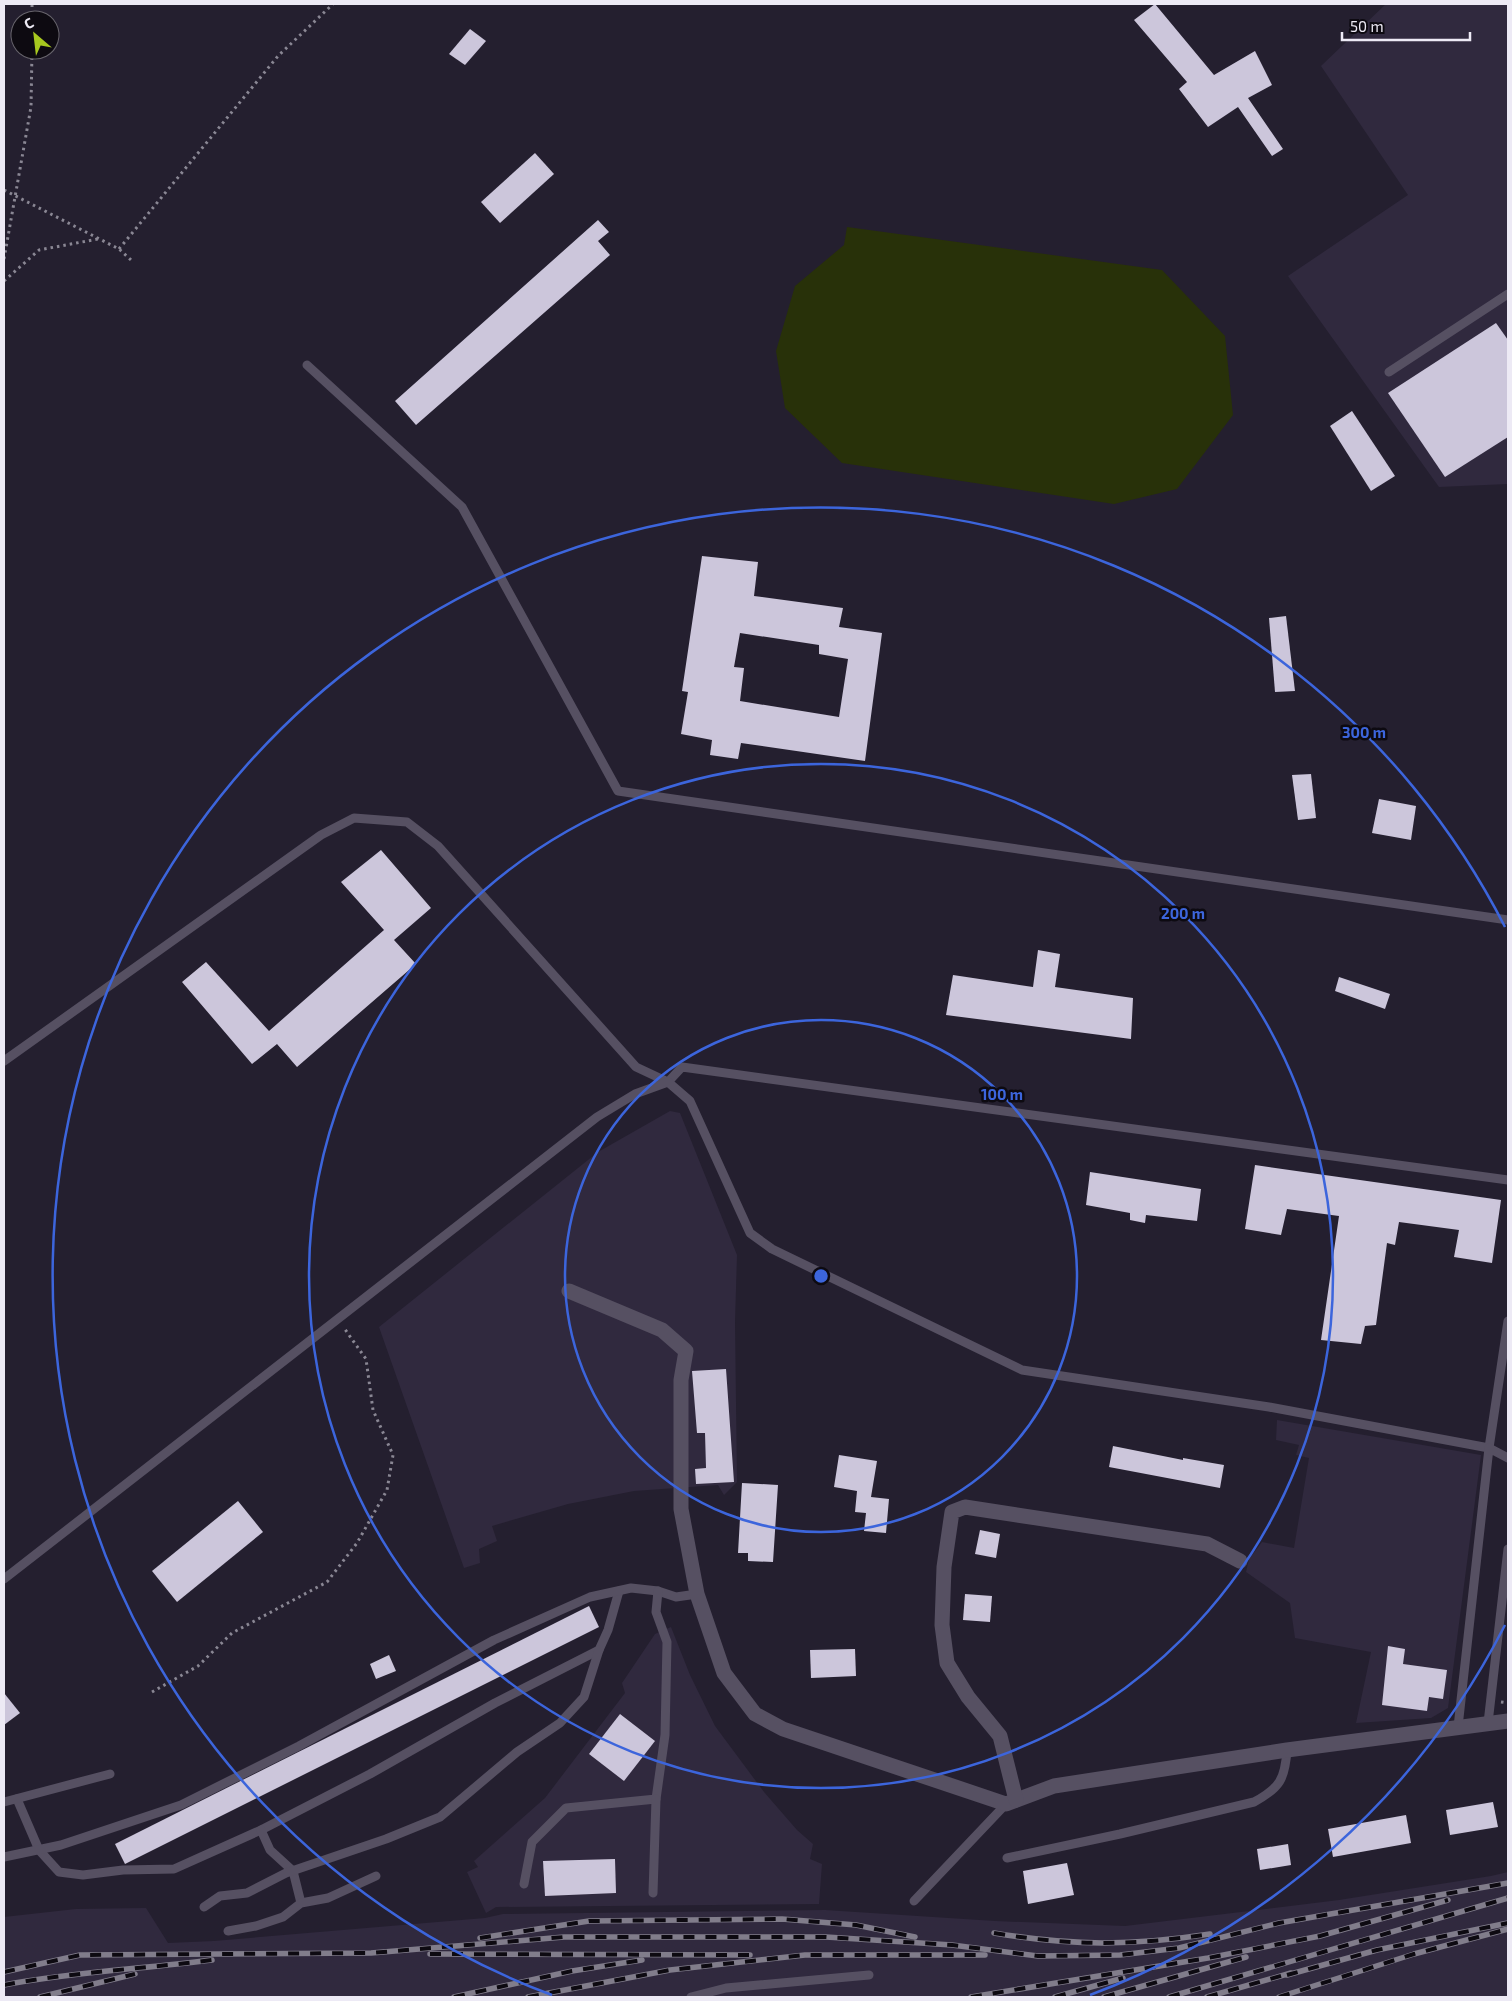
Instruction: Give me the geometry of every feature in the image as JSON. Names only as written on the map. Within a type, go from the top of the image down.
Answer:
[{"type":"street","points":[[569,1291],[662,1330],[686,1351],[681,1380],[681,1509],[697,1594],[724,1673],[755,1714],[783,1729],[1011,1802],[1054,1786],[1287,1750],[1488,1722],[1508,1721]]},
{"type":"street","points":[[1011,1802],[1000,1736],[968,1696],[947,1663],[942,1625],[944,1567],[952,1512],[965,1507],[1207,1544],[1240,1561]]},
{"type":"lane","points":[[1389,372],[1508,294]]},
{"type":"lane","points":[[307,365],[462,507],[618,791],[1508,920]]},
{"type":"lane","points":[[4,1061],[321,835],[354,818],[407,822],[438,846],[636,1067],[668,1082],[690,1102],[750,1233],[772,1249],[1022,1370],[1269,1407],[1489,1448],[1508,1458]]},
{"type":"lane","points":[[4,1579],[597,1117],[635,1094],[668,1082],[682,1067],[1508,1180]]},
{"type":"lane","points":[[1458,1727],[1489,1448],[1508,1321]]},
{"type":"lane","points":[[1488,1722],[1508,1549]]},
{"type":"lane","points":[[4,1857],[61,1845],[182,1805],[299,1746],[494,1640],[590,1597],[631,1588],[658,1591],[676,1597],[697,1594]]},
{"type":"lane","points":[[204,1907],[220,1896],[247,1893],[293,1871],[386,1839],[440,1817],[518,1752],[560,1723],[584,1697],[599,1650],[608,1630],[619,1590]]},
{"type":"lane","points":[[653,1892],[656,1800],[665,1735],[667,1642],[656,1612],[658,1591]]},
{"type":"lane","points":[[17,1799],[38,1850],[59,1872],[83,1875],[124,1870],[174,1869],[262,1830],[370,1774],[495,1702],[599,1650]]},
{"type":"lane","points":[[1007,1858],[1120,1834],[1254,1802],[1271,1793],[1286,1773],[1287,1750]]},
{"type":"lane","points":[[4,1802],[110,1774]]},
{"type":"lane","points":[[524,1884],[532,1842],[566,1808],[656,1800]]},
{"type":"lane","points":[[914,1901],[1011,1802]]},
{"type":"lane","points":[[262,1830],[270,1850],[293,1871],[301,1903]]},
{"type":"lane","points":[[228,1931],[256,1926],[283,1917],[301,1903],[328,1898],[376,1876]]},
{"type":"lane","points":[[691,1997],[726,1988],[869,1975]]},
{"type":"path","points":[[119,249],[278,56],[334,4]]},
{"type":"path","points":[[4,258],[32,107],[32,60]]},
{"type":"path","points":[[4,190],[119,249],[131,260]]},
{"type":"path","points":[[4,281],[39,250],[98,239]]},
{"type":"path","points":[[152,1692],[198,1666],[232,1633],[327,1582],[357,1543],[388,1490],[393,1455],[373,1410],[366,1359],[338,1319]]},
{"type":"shaded area","points":[[1386,4],[1508,4],[1508,484],[1439,487],[1288,276],[1408,195],[1321,66]]},
{"type":"shaded area","points":[[670,1111],[680,1113],[737,1255],[735,1322],[737,1482],[724,1495],[718,1485],[634,1491],[568,1504],[492,1526],[497,1541],[479,1549],[480,1563],[464,1568],[379,1327],[598,1152]]},
{"type":"shaded area","points":[[1277,1420],[1481,1455],[1448,1708],[1431,1718],[1356,1723],[1371,1652],[1295,1638],[1290,1603],[1246,1572],[1249,1559],[1262,1542],[1294,1548],[1309,1458],[1296,1455],[1299,1445],[1276,1440]]},
{"type":"shaded area","points":[[671,1627],[690,1675],[715,1726],[764,1792],[797,1830],[813,1844],[810,1859],[822,1864],[819,1904],[496,1907],[486,1913],[467,1872],[478,1867],[474,1861],[545,1798],[625,1693],[622,1683],[655,1634]]},
{"type":"shaded area","points":[[1508,1872],[1508,1997],[4,1997],[4,1917],[76,1909],[146,1908],[168,1943],[214,1941],[485,1918],[503,1914],[825,1910],[995,1921],[1125,1926],[1339,1900]]},
{"type":"green space","points":[[847,227],[1162,270],[1225,336],[1233,415],[1177,489],[1114,504],[842,463],[785,408],[776,351],[795,286],[844,245]]},
{"type":"building","points":[[1155,4],[1214,75],[1255,51],[1272,85],[1248,98],[1283,149],[1272,156],[1238,107],[1208,127],[1179,89],[1187,82],[1134,20]]},
{"type":"building","points":[[470,29],[486,41],[465,65],[449,54]]},
{"type":"building","points":[[535,153],[554,174],[500,223],[481,202]]},
{"type":"building","points":[[598,220],[609,232],[598,241],[610,255],[416,425],[395,401]]},
{"type":"building","points":[[1496,323],[1508,340],[1508,437],[1445,477],[1388,393]]},
{"type":"building","points":[[1352,411],[1395,476],[1371,491],[1330,426]]},
{"type":"building","points":[[702,556],[758,562],[754,596],[843,608],[839,627],[882,633],[865,761],[741,743],[738,759],[710,755],[712,740],[681,734],[688,692],[682,691]],"holes":[[[740,633],[819,645],[819,654],[848,659],[839,717],[740,701],[744,668],[734,667]]]},
{"type":"building","points":[[1286,616],[1295,691],[1275,692],[1269,618]]},
{"type":"building","points":[[1311,774],[1316,818],[1298,820],[1292,775]]},
{"type":"building","points":[[1379,799],[1416,806],[1411,840],[1372,833]]},
{"type":"building","points":[[381,850],[431,908],[394,940],[416,964],[297,1067],[277,1044],[252,1064],[182,982],[206,962],[269,1031],[384,930],[341,882]]},
{"type":"building","points":[[1038,950],[1060,954],[1055,987],[1133,998],[1131,1039],[946,1015],[953,975],[1033,987]]},
{"type":"building","points":[[1339,977],[1390,994],[1385,1009],[1335,991]]},
{"type":"building","points":[[1255,1165],[1501,1200],[1492,1263],[1454,1257],[1459,1230],[1399,1222],[1395,1245],[1387,1243],[1376,1325],[1365,1326],[1361,1344],[1321,1340],[1339,1216],[1287,1209],[1281,1235],[1245,1229]]},
{"type":"building","points":[[1090,1172],[1201,1189],[1197,1221],[1146,1215],[1145,1223],[1130,1220],[1130,1213],[1086,1205]]},
{"type":"building","points":[[726,1369],[734,1482],[696,1484],[695,1469],[706,1468],[705,1433],[697,1433],[692,1371]]},
{"type":"building","points":[[1113,1446],[1183,1460],[1183,1458],[1224,1465],[1220,1488],[1109,1467]]},
{"type":"building","points":[[839,1455],[877,1461],[871,1497],[889,1499],[886,1533],[864,1531],[866,1513],[855,1512],[857,1491],[834,1487]]},
{"type":"building","points":[[742,1483],[778,1485],[773,1562],[748,1561],[748,1553],[738,1553]]},
{"type":"building","points":[[238,1501],[263,1532],[177,1602],[152,1571]]},
{"type":"building","points":[[980,1530],[1000,1534],[996,1558],[975,1554]]},
{"type":"building","points":[[965,1594],[992,1596],[990,1622],[963,1620]]},
{"type":"building","points":[[589,1606],[599,1627],[125,1864],[115,1844]]},
{"type":"building","points":[[1388,1646],[1405,1649],[1403,1664],[1447,1670],[1443,1699],[1429,1697],[1427,1711],[1382,1705]]},
{"type":"building","points":[[855,1649],[856,1676],[811,1678],[810,1650]]},
{"type":"building","points":[[389,1655],[396,1671],[376,1679],[370,1664]]},
{"type":"building","points":[[4,1693],[20,1713],[4,1725]]},
{"type":"building","points":[[620,1714],[655,1741],[624,1781],[589,1754]]},
{"type":"building","points":[[1493,1802],[1498,1827],[1450,1835],[1446,1810]]},
{"type":"building","points":[[1406,1815],[1411,1843],[1333,1857],[1328,1829]]},
{"type":"building","points":[[1288,1844],[1291,1865],[1260,1870],[1257,1849]]},
{"type":"building","points":[[615,1859],[616,1893],[545,1896],[543,1861]]},
{"type":"building","points":[[1067,1863],[1074,1895],[1028,1904],[1023,1871]]},
{"type":"railway","points":[[4,1972],[80,1955],[371,1953],[564,1937],[826,1937],[952,1945],[1038,1956],[1120,1955],[1179,1948],[1279,1923],[1508,1883]]},
{"type":"railway","points":[[1169,1997],[1508,1898]]},
{"type":"railway","points":[[971,1997],[1208,1958],[1320,1936],[1448,1900]]},
{"type":"railway","points":[[480,1938],[589,1921],[782,1919],[856,1925],[915,1937]]},
{"type":"railway","points":[[1287,1975],[1377,1950],[1508,1923]]},
{"type":"railway","points":[[1279,1997],[1414,1954],[1508,1929]]},
{"type":"railway","points":[[994,1933],[1050,1940],[1102,1943],[1154,1941],[1210,1934]]},
{"type":"railway","points":[[430,1954],[750,1955]]},
{"type":"railway","points":[[528,1997],[670,1970],[805,1955],[985,1955]]},
{"type":"railway","points":[[1104,1997],[1246,1957]]},
{"type":"railway","points":[[4,1985],[82,1974],[212,1960]]},
{"type":"railway","points":[[454,1997],[572,1971],[642,1960]]},
{"type":"railway","points":[[1207,1997],[1291,1973]]},
{"type":"railway","points":[[40,1997],[135,1974]]},
{"type":"railway","points":[[1055,1997],[1123,1978]]}]
